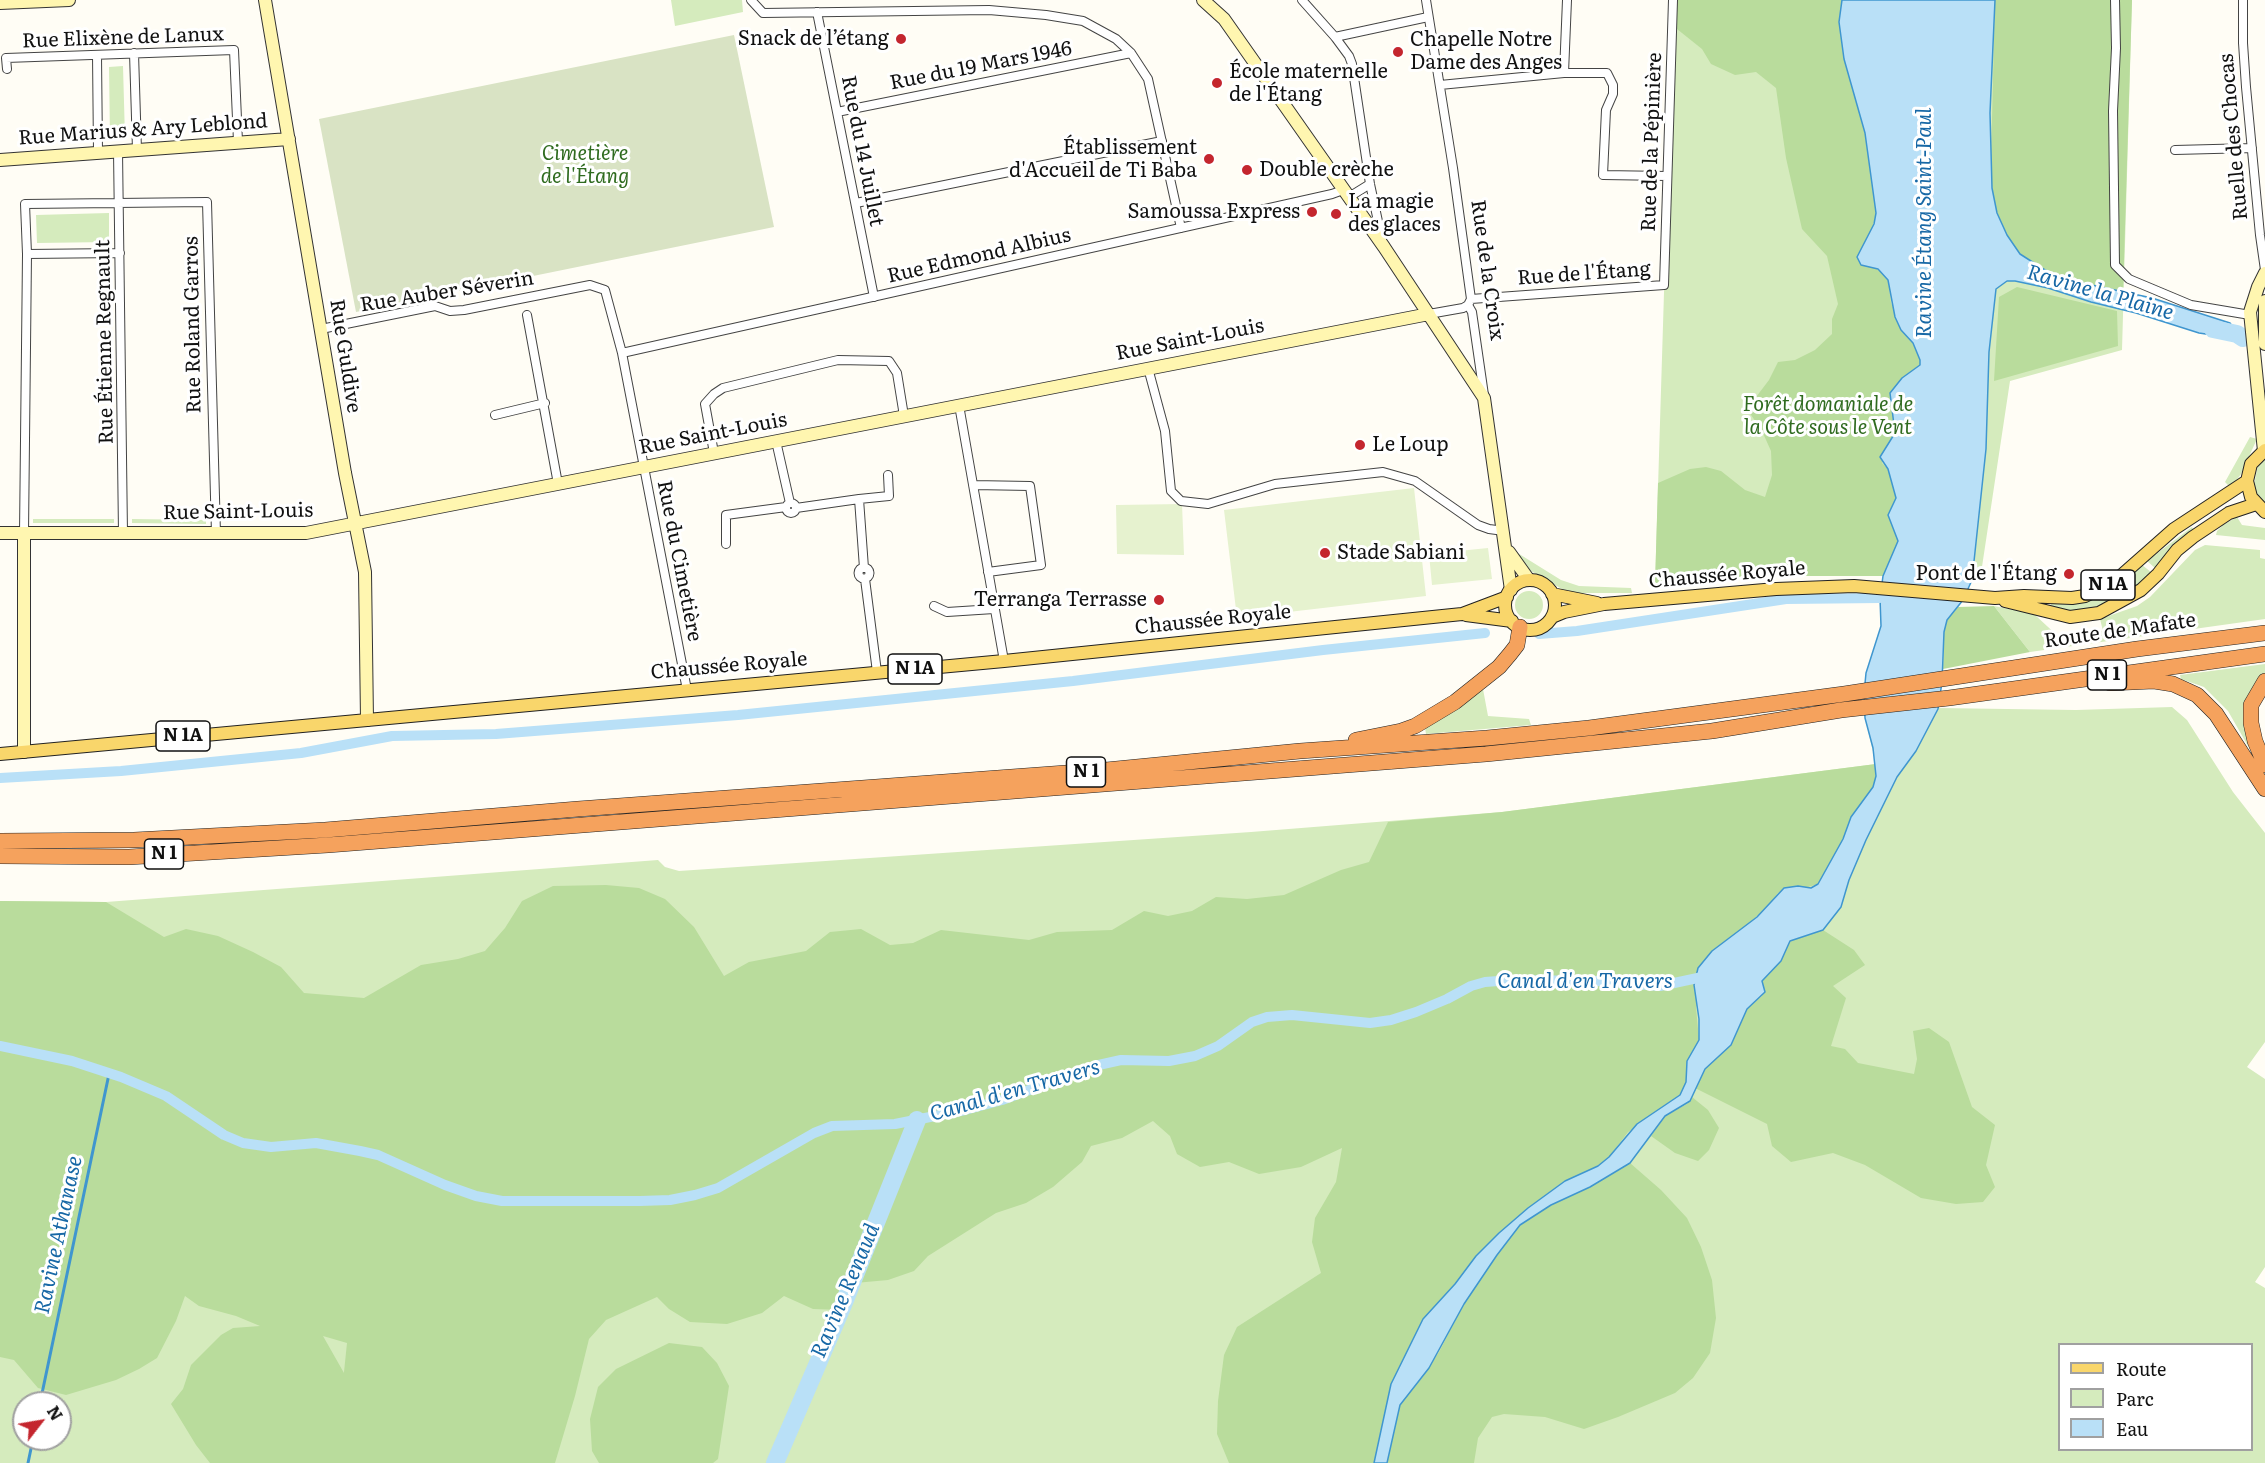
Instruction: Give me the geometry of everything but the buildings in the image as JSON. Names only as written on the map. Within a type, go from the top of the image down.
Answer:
[{"type":"highway","points":[[1300,752],[1401,731],[1435,715],[1500,667],[1517,645],[1516,624]]},
{"type":"highway","name":"Route de Mafate","points":[[1300,752],[1589,728],[1844,694],[2115,652],[2265,633]]},
{"type":"highway","name":"N 1","points":[[0,856],[129,856],[269,848],[828,807],[1580,745],[1712,731],[1841,710],[1949,698],[2265,654]]},
{"type":"highway","points":[[2026,686],[2154,681],[2183,687],[2198,694],[2216,714],[2265,789]]},
{"type":"highway","points":[[2265,681],[2251,705],[2251,723],[2255,741],[2265,765]]},
{"type":"highway","name":"N 1","points":[[0,841],[134,840],[326,830],[1106,770],[1300,752]]},
{"type":"main road","points":[[2260,508],[2248,489],[2247,481],[2252,464],[2264,450]]},
{"type":"main road","name":"N 1A","points":[[1995,598],[2024,596],[2072,598],[2102,589],[2131,568],[2174,529],[2247,481]]},
{"type":"main road","name":"N 1A","points":[[1995,598],[2070,617],[2099,613],[2141,590],[2158,574],[2177,550],[2229,513],[2260,508]]},
{"type":"main road","points":[[1529,580],[1543,584],[1552,594],[1555,606],[1552,617],[1547,623],[1534,629],[1516,624],[1506,606],[1509,594],[1518,584],[1529,580]]},
{"type":"main road","name":"Chaussée Royale","points":[[1552,617],[1564,612],[1604,604],[1776,588],[1854,586],[1995,598]]},
{"type":"main road","name":"Chaussée Royale","points":[[1462,614],[1509,594]]},
{"type":"main road","name":"Chaussée Royale","points":[[1552,594],[1604,604]]},
{"type":"main road","name":"Chaussée Royale","points":[[0,754],[1004,661],[1462,614],[1516,624]]},
{"type":"street","points":[[0,3],[69,0]]},
{"type":"street","name":"Rue Guldive","points":[[265,0],[366,588],[367,720]]},
{"type":"street","points":[[751,0],[763,13],[989,10],[1083,21],[1116,39],[1131,53],[1148,79],[1181,228]]},
{"type":"street","points":[[1203,0],[1224,19],[1384,247],[1484,398]]},
{"type":"street","points":[[1218,0],[1224,19]]},
{"type":"street","points":[[1302,0],[1335,37],[1352,64],[1370,183],[1384,247]]},
{"type":"street","name":"Rue de la Croix","points":[[1426,0],[1504,531],[1509,594]]},
{"type":"street","points":[[1564,72],[1567,0]]},
{"type":"street","name":"Rue de la Pépinière","points":[[1664,285],[1673,0]]},
{"type":"street","points":[[2115,0],[2113,111],[2115,265],[2129,279],[2191,304],[2250,315]]},
{"type":"street","name":"Ruelle des Chocas","points":[[2243,0],[2243,43],[2265,272]]},
{"type":"street","name":"Rue du 14 Juillet","points":[[817,12],[874,297]]},
{"type":"street","points":[[1335,37],[1428,17]]},
{"type":"street","name":"Rue Elixène de Lanux","points":[[7,69],[6,58],[234,50],[238,142]]},
{"type":"street","points":[[134,53],[137,150]]},
{"type":"street","name":"Rue du 19 Mars 1946","points":[[837,112],[1131,53]]},
{"type":"street","points":[[97,55],[98,152]]},
{"type":"street","points":[[1440,85],[1564,72],[1607,73],[1613,85],[1613,94],[1605,110],[1603,175],[1667,176]]},
{"type":"street","name":"Rue Marius & Ary Leblond","points":[[0,160],[289,138]]},
{"type":"street","points":[[856,204],[1162,141]]},
{"type":"street","points":[[2175,150],[2252,148]]},
{"type":"street","name":"Rue Étienne Regnault","points":[[118,151],[123,533]]},
{"type":"street","name":"Rue Edmond Albius","points":[[622,353],[1332,194],[1346,193],[1370,183]]},
{"type":"street","name":"Rue Roland Garros","points":[[120,203],[207,202],[216,534]]},
{"type":"street","points":[[24,752],[27,254],[25,204],[120,203]]},
{"type":"street","points":[[27,254],[120,253]]},
{"type":"street","points":[[2264,450],[2250,315],[2265,272]]},
{"type":"street","name":"Rue Auber Séverin","points":[[321,329],[435,306],[450,311],[464,310],[590,285],[605,290],[609,297]]},
{"type":"street","name":"Rue de l'Étang","points":[[1429,314],[1463,308],[1469,302],[1664,285]]},
{"type":"street","name":"Rue du Cimetière","points":[[609,297],[645,468],[687,690]]},
{"type":"street","points":[[2265,301],[2265,344]]},
{"type":"street","name":"Rue Saint-Louis","points":[[0,533],[297,534],[1429,314]]},
{"type":"street","name":"Rue Auber Séverin","points":[[527,315],[545,403],[558,484]]},
{"type":"street","points":[[714,453],[705,404],[714,394],[723,388],[838,360],[889,361],[897,373],[904,416]]},
{"type":"street","points":[[1148,368],[1165,431],[1171,490],[1181,501],[1208,504],[1275,484],[1383,472],[1415,480],[1478,525],[1504,531]]},
{"type":"street","points":[[495,415],[545,403]]},
{"type":"street","points":[[959,405],[1004,661]]},
{"type":"street","points":[[776,441],[791,506]]},
{"type":"street","points":[[726,544],[726,515],[889,496],[888,475]]},
{"type":"street","points":[[973,485],[1030,486],[1041,565],[988,572]]},
{"type":"street","points":[[859,499],[864,568],[859,574],[865,579],[877,672]]},
{"type":"street","name":"Rue de la Croix","points":[[1506,546],[1529,580]]},
{"type":"street","points":[[934,606],[947,612],[994,609]]},
{"type":"green space","points":[[671,0],[742,0],[743,12],[675,26]]},
{"type":"green space","points":[[1673,0],[2132,0],[2122,350],[2010,381],[1980,580],[1972,580],[1963,600],[1954,611],[1942,647],[1941,696],[1938,708],[2076,710],[2172,707],[2187,720],[2233,792],[2265,833],[2265,1042],[2247,1067],[2265,1079],[2265,1267],[2255,1282],[2265,1288],[2265,1463],[0,1463],[0,901],[106,902],[658,860],[665,867],[679,871],[1251,832],[1502,812],[1876,764],[1865,718],[1864,694],[1866,673],[1881,626],[1880,598],[1883,576],[1750,576],[1655,585]]},
{"type":"green space","name":"Forêt domaniale de la Côte sous le Vent","points":[[1673,0],[1842,0],[1839,22],[1865,133],[1876,213],[1871,232],[1873,267],[1883,273],[1888,280],[1891,303],[1920,360],[1920,365],[1902,378],[1890,393],[1895,433],[1882,463],[1888,469],[1896,498],[1888,515],[1898,541],[1883,576],[1750,576],[1655,585],[1658,483],[1690,469],[1706,467],[1721,471],[1745,490],[1765,497],[1772,475],[1771,451],[1762,431],[1747,409],[1769,380],[1778,362],[1795,360],[1815,350],[1832,334],[1832,319],[1838,304],[1827,256],[1802,229],[1786,158],[1776,88],[1756,72],[1735,75],[1711,64],[1702,49],[1672,25]]},
{"type":"green space","points":[[1995,0],[2132,0],[2123,292],[2073,281],[2045,270],[2020,254],[2007,235],[1997,213],[1992,188],[1991,158]]},
{"type":"green space","name":"Cimetière de l'Étang","points":[[734,35],[774,227],[356,312],[319,119]]},
{"type":"green space","points":[[123,66],[125,138],[110,139],[109,67]]},
{"type":"green space","points":[[109,213],[109,242],[37,243],[36,215]]},
{"type":"green space","points":[[2017,287],[2117,311],[2118,346],[1994,381],[1999,297]]},
{"type":"green space","points":[[2250,437],[2257,439],[2241,474],[2231,488],[2225,482]]},
{"type":"green space","points":[[2265,457],[2265,504],[2256,493],[2254,484],[2258,465]]},
{"type":"green space","name":"Stade Sabiani","points":[[1414,488],[1426,596],[1237,618],[1224,510]]},
{"type":"green space","points":[[1182,504],[1184,555],[1117,554],[1116,505]]},
{"type":"green space","points":[[2237,517],[2242,525],[2265,528],[2265,540],[2216,535],[2223,525]]},
{"type":"green space","points":[[33,519],[114,519],[114,523],[33,523]]},
{"type":"green space","points":[[132,519],[206,520],[206,524],[132,523]]},
{"type":"green space","points":[[2192,527],[2193,529],[2173,545],[2155,568],[2147,561]]},
{"type":"green space","points":[[2205,545],[2260,550],[2260,558],[2265,559],[2265,619],[2030,652],[1994,606],[2034,614],[2061,639],[2103,631],[2100,619],[2137,606],[2150,597],[2195,550]]},
{"type":"green space","points":[[1488,548],[1492,579],[1432,585],[1429,554]]},
{"type":"green space","points":[[1516,552],[1561,580],[1579,586],[1631,588],[1632,593],[1577,593],[1562,589],[1524,567]]},
{"type":"green space","points":[[2142,565],[2151,572],[2138,586],[2103,608],[2070,613],[2050,608],[2052,601],[2082,602],[2114,589]]},
{"type":"green space","points":[[1529,591],[1539,595],[1543,605],[1539,615],[1529,619],[1519,615],[1515,605],[1519,595]]},
{"type":"green space","points":[[1994,606],[2030,652],[1943,669],[1944,632],[1947,620],[1958,607]]},
{"type":"green space","points":[[2265,664],[2265,675],[2261,678],[2252,753],[2228,711],[2204,687],[2181,679],[2180,675]]},
{"type":"green space","points":[[1483,689],[1488,716],[1529,719],[1531,725],[1426,734],[1425,728]]},
{"type":"green space","points":[[1876,764],[1873,787],[1851,817],[1843,839],[1818,884],[1805,888],[1797,886],[1778,893],[1767,907],[1739,932],[1696,1007],[1699,1040],[1687,1061],[1686,1082],[1680,1095],[1628,1132],[1609,1157],[1598,1166],[1565,1181],[1499,1233],[1476,1256],[1455,1284],[1423,1319],[1391,1384],[1374,1463],[1229,1463],[1217,1434],[1218,1401],[1224,1355],[1237,1327],[1321,1273],[1312,1242],[1315,1218],[1336,1182],[1342,1148],[1301,1167],[1259,1174],[1229,1162],[1200,1167],[1177,1154],[1170,1136],[1153,1121],[1122,1138],[1091,1146],[1082,1162],[1053,1187],[1026,1203],[996,1213],[928,1256],[914,1271],[888,1280],[855,1283],[841,1310],[813,1309],[784,1296],[762,1313],[727,1324],[690,1322],[669,1309],[657,1297],[606,1320],[589,1339],[555,1463],[210,1463],[171,1404],[183,1389],[191,1365],[221,1335],[233,1328],[260,1326],[236,1316],[199,1306],[185,1296],[176,1321],[157,1358],[116,1380],[72,1393],[72,1391],[50,1391],[38,1388],[14,1360],[0,1357],[0,901],[106,902],[164,937],[186,929],[218,936],[253,952],[281,967],[304,993],[364,998],[421,965],[458,959],[485,951],[505,928],[522,901],[553,886],[606,885],[639,888],[665,899],[694,927],[724,976],[749,962],[806,951],[830,932],[861,929],[890,945],[913,943],[941,930],[1029,940],[1057,932],[1112,930],[1144,911],[1168,916],[1192,911],[1216,897],[1247,899],[1284,895],[1341,870],[1369,862],[1388,822],[1502,812]],"holes":[[[323,1336],[347,1343],[344,1373]]]},
{"type":"green space","points":[[1823,930],[1854,950],[1865,965],[1833,986],[1846,998],[1831,1046],[1845,1049],[1858,1063],[1914,1074],[1917,1059],[1913,1031],[1929,1028],[1949,1042],[1972,1107],[1995,1125],[1986,1165],[1995,1187],[1983,1202],[1956,1204],[1921,1198],[1865,1165],[1833,1153],[1791,1162],[1772,1146],[1767,1124],[1695,1088],[1705,1069],[1731,1045],[1747,1009],[1762,996],[1764,989],[1762,981],[1781,961],[1790,941]]},
{"type":"green space","points":[[1692,1097],[1708,1110],[1719,1128],[1709,1150],[1698,1161],[1675,1153],[1651,1136],[1665,1116],[1687,1104]]},
{"type":"green space","points":[[1630,1163],[1661,1190],[1687,1218],[1701,1247],[1712,1280],[1716,1318],[1710,1353],[1693,1378],[1675,1393],[1584,1429],[1545,1417],[1504,1414],[1492,1417],[1478,1438],[1474,1463],[1387,1463],[1400,1405],[1422,1378],[1439,1352],[1464,1304],[1520,1225],[1551,1205],[1590,1187]]},
{"type":"green space","points":[[669,1343],[702,1347],[717,1363],[729,1386],[718,1459],[713,1463],[599,1463],[592,1451],[590,1419],[598,1387],[616,1369]]},
{"type":"water","name":"Ravine Étang Saint-Paul","points":[[1842,0],[1995,0],[1990,113],[1992,188],[1997,213],[2007,235],[2020,254],[2045,270],[2073,281],[2152,298],[2230,323],[2237,334],[2226,337],[2199,333],[2048,288],[2015,281],[2007,281],[1996,289],[1989,352],[1986,449],[1972,580],[1963,600],[1947,620],[1938,709],[1916,751],[1897,777],[1866,840],[1849,880],[1841,907],[1823,930],[1790,941],[1781,961],[1762,981],[1765,992],[1747,1009],[1731,1045],[1705,1069],[1690,1101],[1665,1116],[1630,1163],[1590,1187],[1551,1205],[1520,1225],[1464,1304],[1429,1368],[1400,1405],[1387,1463],[1374,1463],[1391,1384],[1423,1319],[1455,1284],[1476,1256],[1499,1233],[1565,1181],[1598,1166],[1609,1157],[1637,1124],[1680,1095],[1686,1082],[1687,1061],[1699,1040],[1699,1019],[1694,985],[1698,968],[1712,951],[1757,917],[1784,888],[1798,886],[1811,888],[1818,884],[1843,839],[1851,817],[1873,787],[1876,776],[1873,748],[1865,718],[1866,673],[1881,626],[1880,598],[1883,576],[1898,541],[1888,515],[1896,498],[1888,469],[1880,457],[1895,433],[1890,393],[1902,378],[1920,365],[1920,360],[1913,343],[1901,330],[1895,317],[1888,280],[1878,269],[1861,265],[1857,257],[1874,224],[1876,213],[1865,133],[1844,59],[1839,22]]},
{"type":"waterway","name":"Ravine la Plaine","points":[[2213,329],[2237,334],[2243,338]]},
{"type":"waterway","points":[[1539,634],[1577,631],[1786,599],[1880,598]]},
{"type":"waterway","points":[[0,778],[121,771],[301,753],[392,736],[496,734],[738,715],[1073,681],[1323,650],[1485,633]]},
{"type":"waterway","name":"Canal d'en Travers","points":[[0,1046],[72,1061],[121,1077],[166,1096],[224,1135],[243,1143],[271,1147],[316,1143],[378,1155],[445,1185],[476,1196],[502,1201],[670,1200],[718,1188],[814,1133],[832,1126],[895,1124],[965,1110],[1002,1100],[1094,1066],[1121,1060],[1169,1061],[1195,1056],[1218,1046],[1252,1022],[1267,1017],[1292,1015],[1370,1023],[1391,1020],[1416,1012],[1471,986],[1485,982],[1597,981],[1660,986],[1707,976]]},
{"type":"waterway","name":"Ravine Athanase","points":[[43,1391],[109,1074]]},
{"type":"waterway","name":"Ravine Renaud","points":[[775,1463],[843,1305],[917,1120]]},
{"type":"waterway","name":"Ravine Athanase","points":[[28,1463],[30,1451]]},
{"type":"place","name":"Snack de l’étang","points":[[901,39]]},
{"type":"place","name":"Chapelle Notre Dame des Anges","points":[[1398,52]]},
{"type":"place","name":"École maternelle de l'Étang","points":[[1217,83]]},
{"type":"place","name":"Établissement d'Accueil de Ti Baba","points":[[1209,159]]},
{"type":"place","name":"Double crèche","points":[[1247,170]]},
{"type":"place","name":"Samoussa Express","points":[[1312,212]]},
{"type":"place","name":"La magie des glaces","points":[[1336,214]]},
{"type":"place","name":"Le Loup","points":[[1360,445]]},
{"type":"place","name":"Stade Sabiani","points":[[1325,553]]},
{"type":"place","name":"Pont de l'Étang","points":[[2069,574]]},
{"type":"place","name":"Terranga Terrasse","points":[[1159,600]]}]
